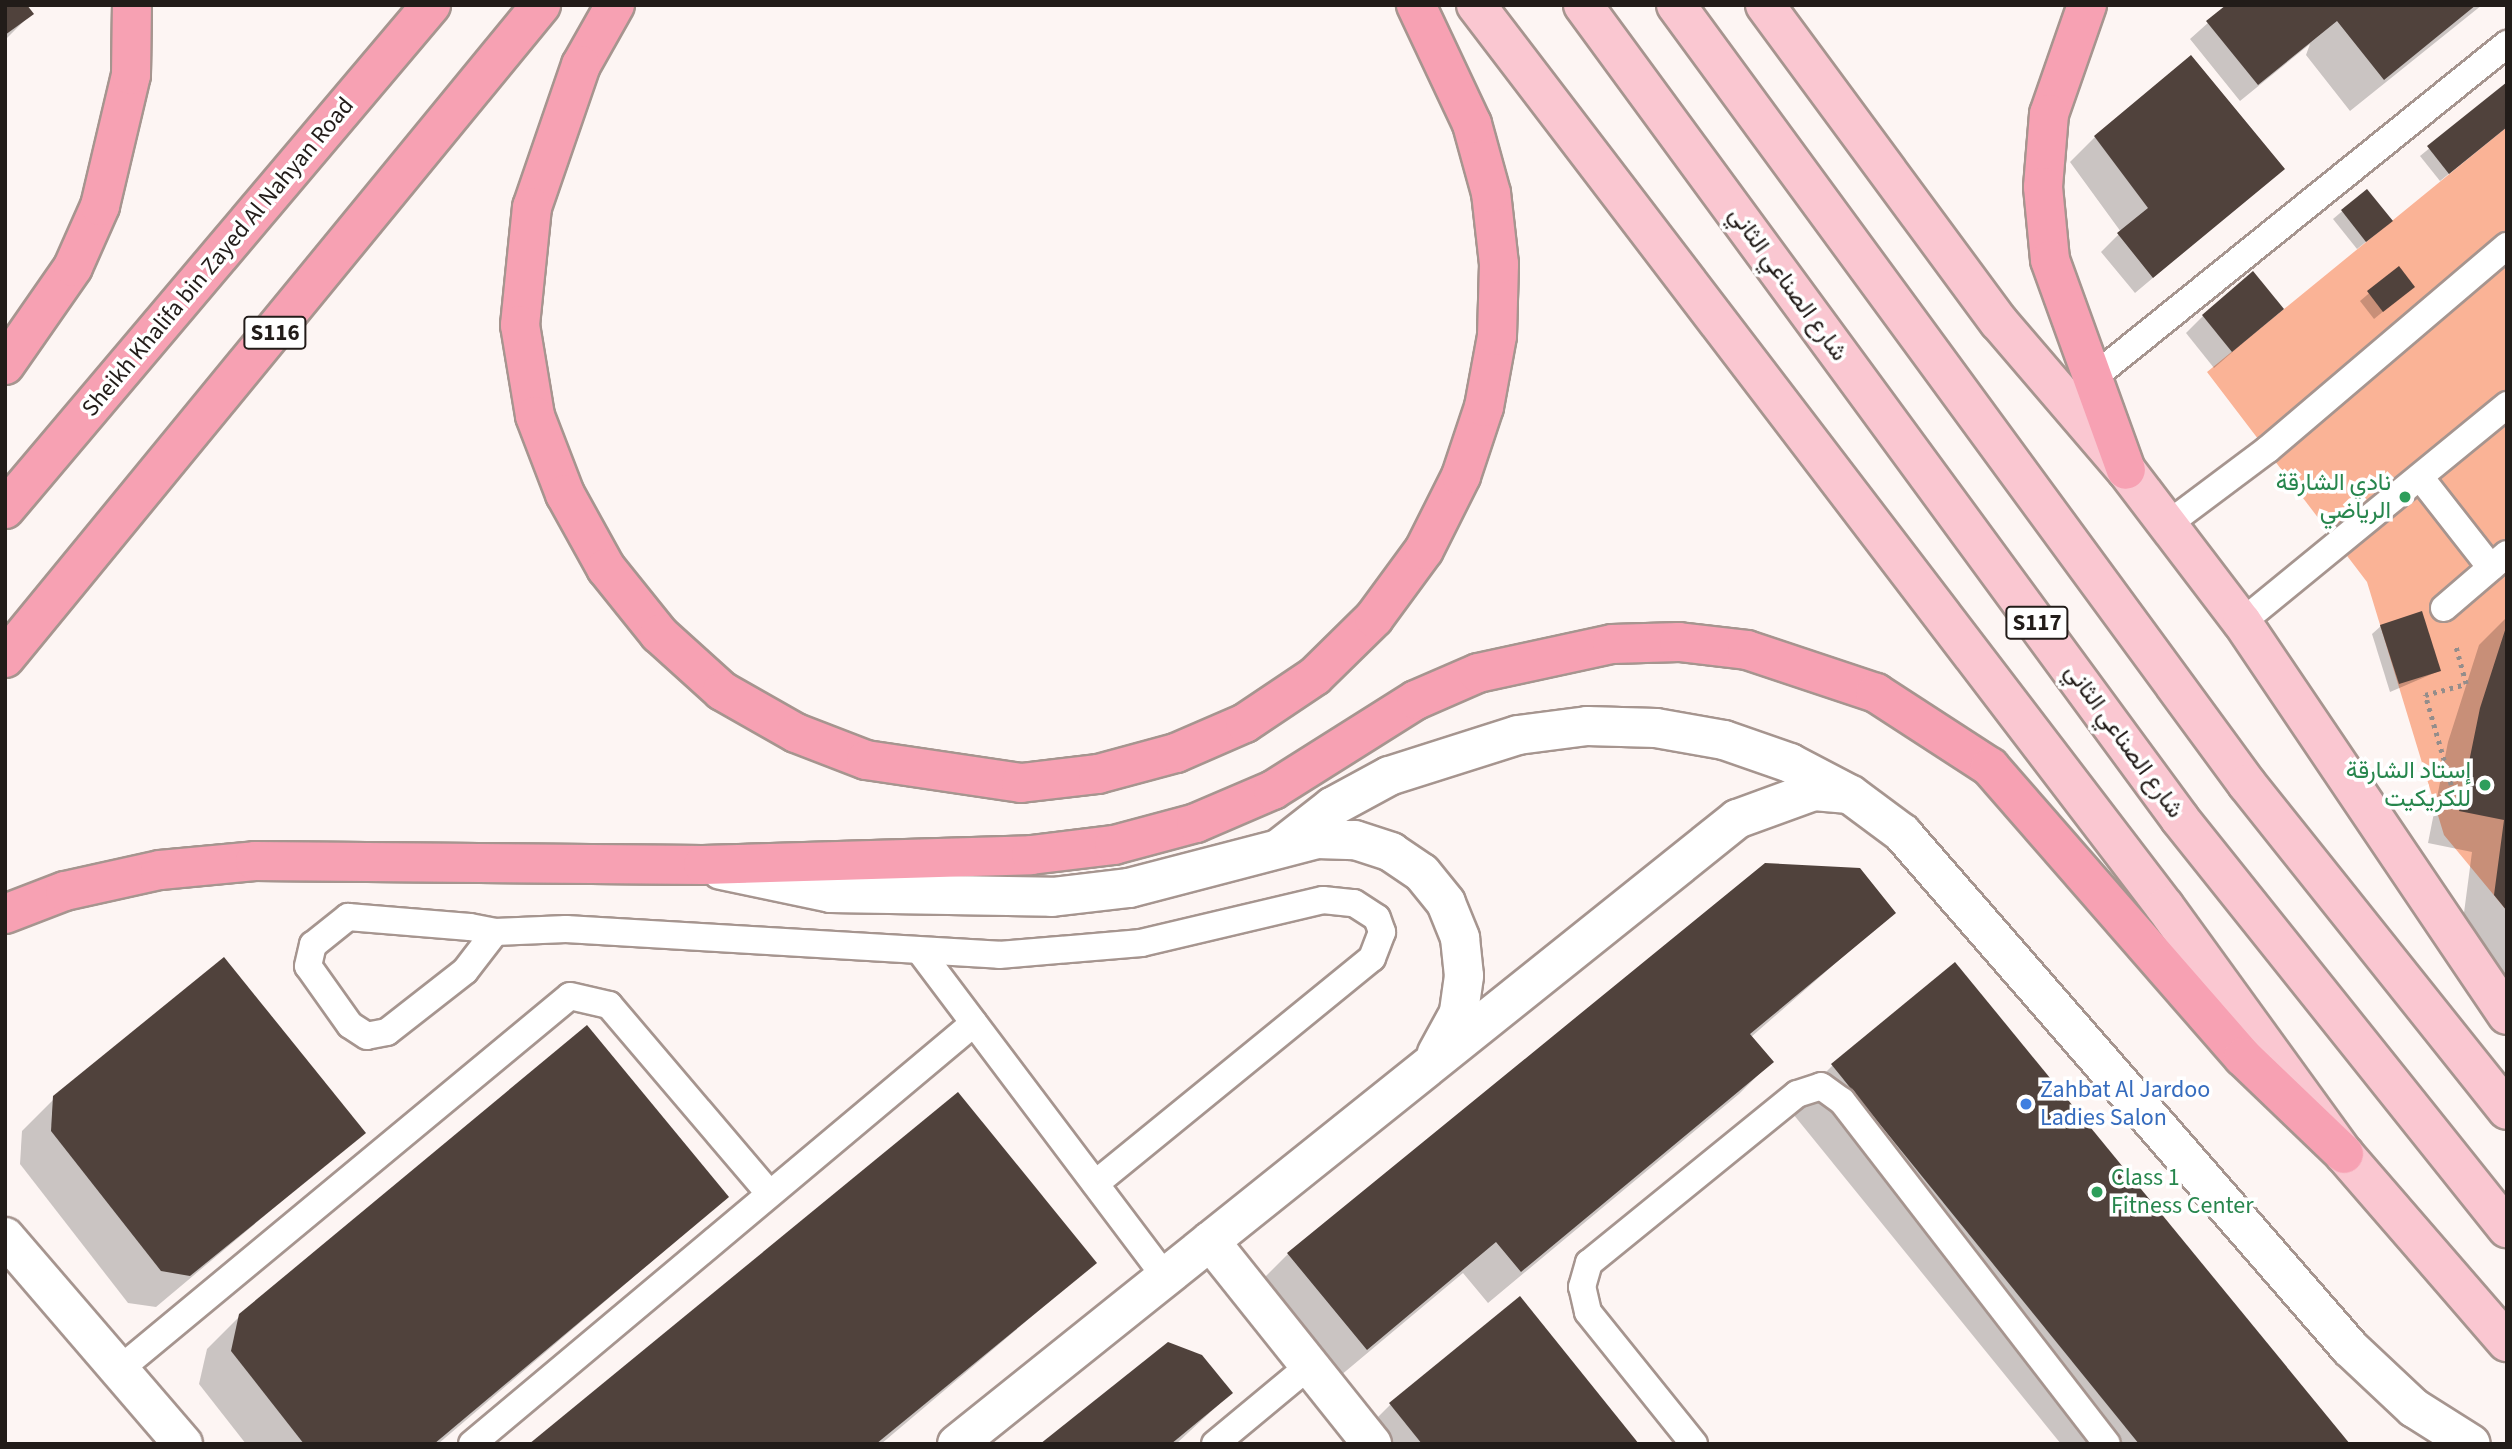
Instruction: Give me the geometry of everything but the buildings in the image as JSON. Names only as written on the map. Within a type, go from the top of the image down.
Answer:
[{"type":"highway","points":[[5,365],[73,267],[100,206],[131,75],[132,5]]},
{"type":"highway","name":"Sheikh Khalifa bin Zayed Al Nahyan Road","points":[[5,509],[431,5]]},
{"type":"highway","name":"S116","points":[[5,658],[541,5]]},
{"type":"highway","points":[[615,5],[571,88],[532,207],[520,326],[534,416],[565,494],[614,578],[659,634],[722,691],[796,733],[866,760],[1021,783],[1098,774],[1176,753],[1245,723],[1315,676],[1374,618],[1424,550],[1461,476],[1484,407],[1497,336],[1499,264],[1491,193],[1472,124],[1416,5]]},
{"type":"highway","points":[[2087,5],[2069,43],[2049,114],[2043,187],[2050,260],[2090,380],[2126,470]]},
{"type":"highway","points":[[5,914],[65,891],[160,870],[255,861],[703,865],[1031,855],[1114,845],[1196,824],[1273,790],[1416,700],[1478,673],[1612,644],[1747,650],[1876,693],[1990,767],[2243,1057],[2344,1154]]},
{"type":"main road","points":[[1476,5],[2165,907],[2344,1154],[2507,1342]]},
{"type":"main road","name":"شارع الصناعي الثاني","points":[[1583,5],[2180,819],[2507,1228]]},
{"type":"main road","name":"S117","points":[[1676,5],[2247,784],[2507,1110]]},
{"type":"main road","points":[[1765,5],[1999,321],[2126,470],[2242,622],[2507,1015]]},
{"type":"street","points":[[1281,846],[1332,807],[1390,776],[1518,735],[1587,726],[1656,728],[1724,740],[1790,763],[1851,795],[1902,833],[2350,1348],[2455,1440]]},
{"type":"street","points":[[957,1444],[1737,819],[1814,791],[1851,795]]},
{"type":"street","points":[[703,865],[831,893],[1052,897],[1129,888],[1281,846],[1355,841],[1391,852],[1422,873],[1446,903],[1460,938],[1464,976],[1459,1013],[1442,1047],[1416,1075]]},
{"type":"street","points":[[5,1237],[183,1444]]},
{"type":"street","points":[[1210,1241],[1372,1444]]},
{"type":"lane","points":[[2090,380],[2507,44]]},
{"type":"lane","points":[[2168,524],[2267,450],[2507,246]]},
{"type":"lane","points":[[2242,622],[2507,405]]},
{"type":"lane","points":[[2420,477],[2499,561],[2444,608]]},
{"type":"lane","points":[[495,932],[465,971],[377,1036],[350,1025],[307,966],[313,946],[348,917],[495,932],[566,929],[922,954],[1070,951],[1141,943],[1323,900],[1354,903],[1377,918],[1382,932],[1372,958],[1095,1184]]},
{"type":"lane","points":[[922,954],[1165,1277]]},
{"type":"lane","points":[[120,1369],[570,996],[609,1005],[769,1193]]},
{"type":"lane","points":[[472,1444],[974,1023]]},
{"type":"lane","points":[[1694,1444],[1588,1312],[1582,1287],[1588,1263],[1797,1094],[1821,1086],[1842,1101],[2107,1444]]},
{"type":"lane","points":[[1214,1444],[1310,1365]]},
{"type":"path","points":[[2444,608],[2466,684],[2425,695],[2451,785]]},
{"type":"shaded area","name":"نادي الشارقة الرياضي","points":[[2507,127],[2507,911],[2444,835],[2367,582],[2207,372]]},
{"type":"place","name":"نادي الشارقة الرياضي","points":[[2405,497]]},
{"type":"place","name":"إستاد الشارقة للكريكيت","points":[[2485,785]]},
{"type":"place","name":"Zahbat Al Jardoo Ladies Salon","points":[[2026,1104]]},
{"type":"place","name":"Class 1 Fitness Center","points":[[2097,1192]]}]
